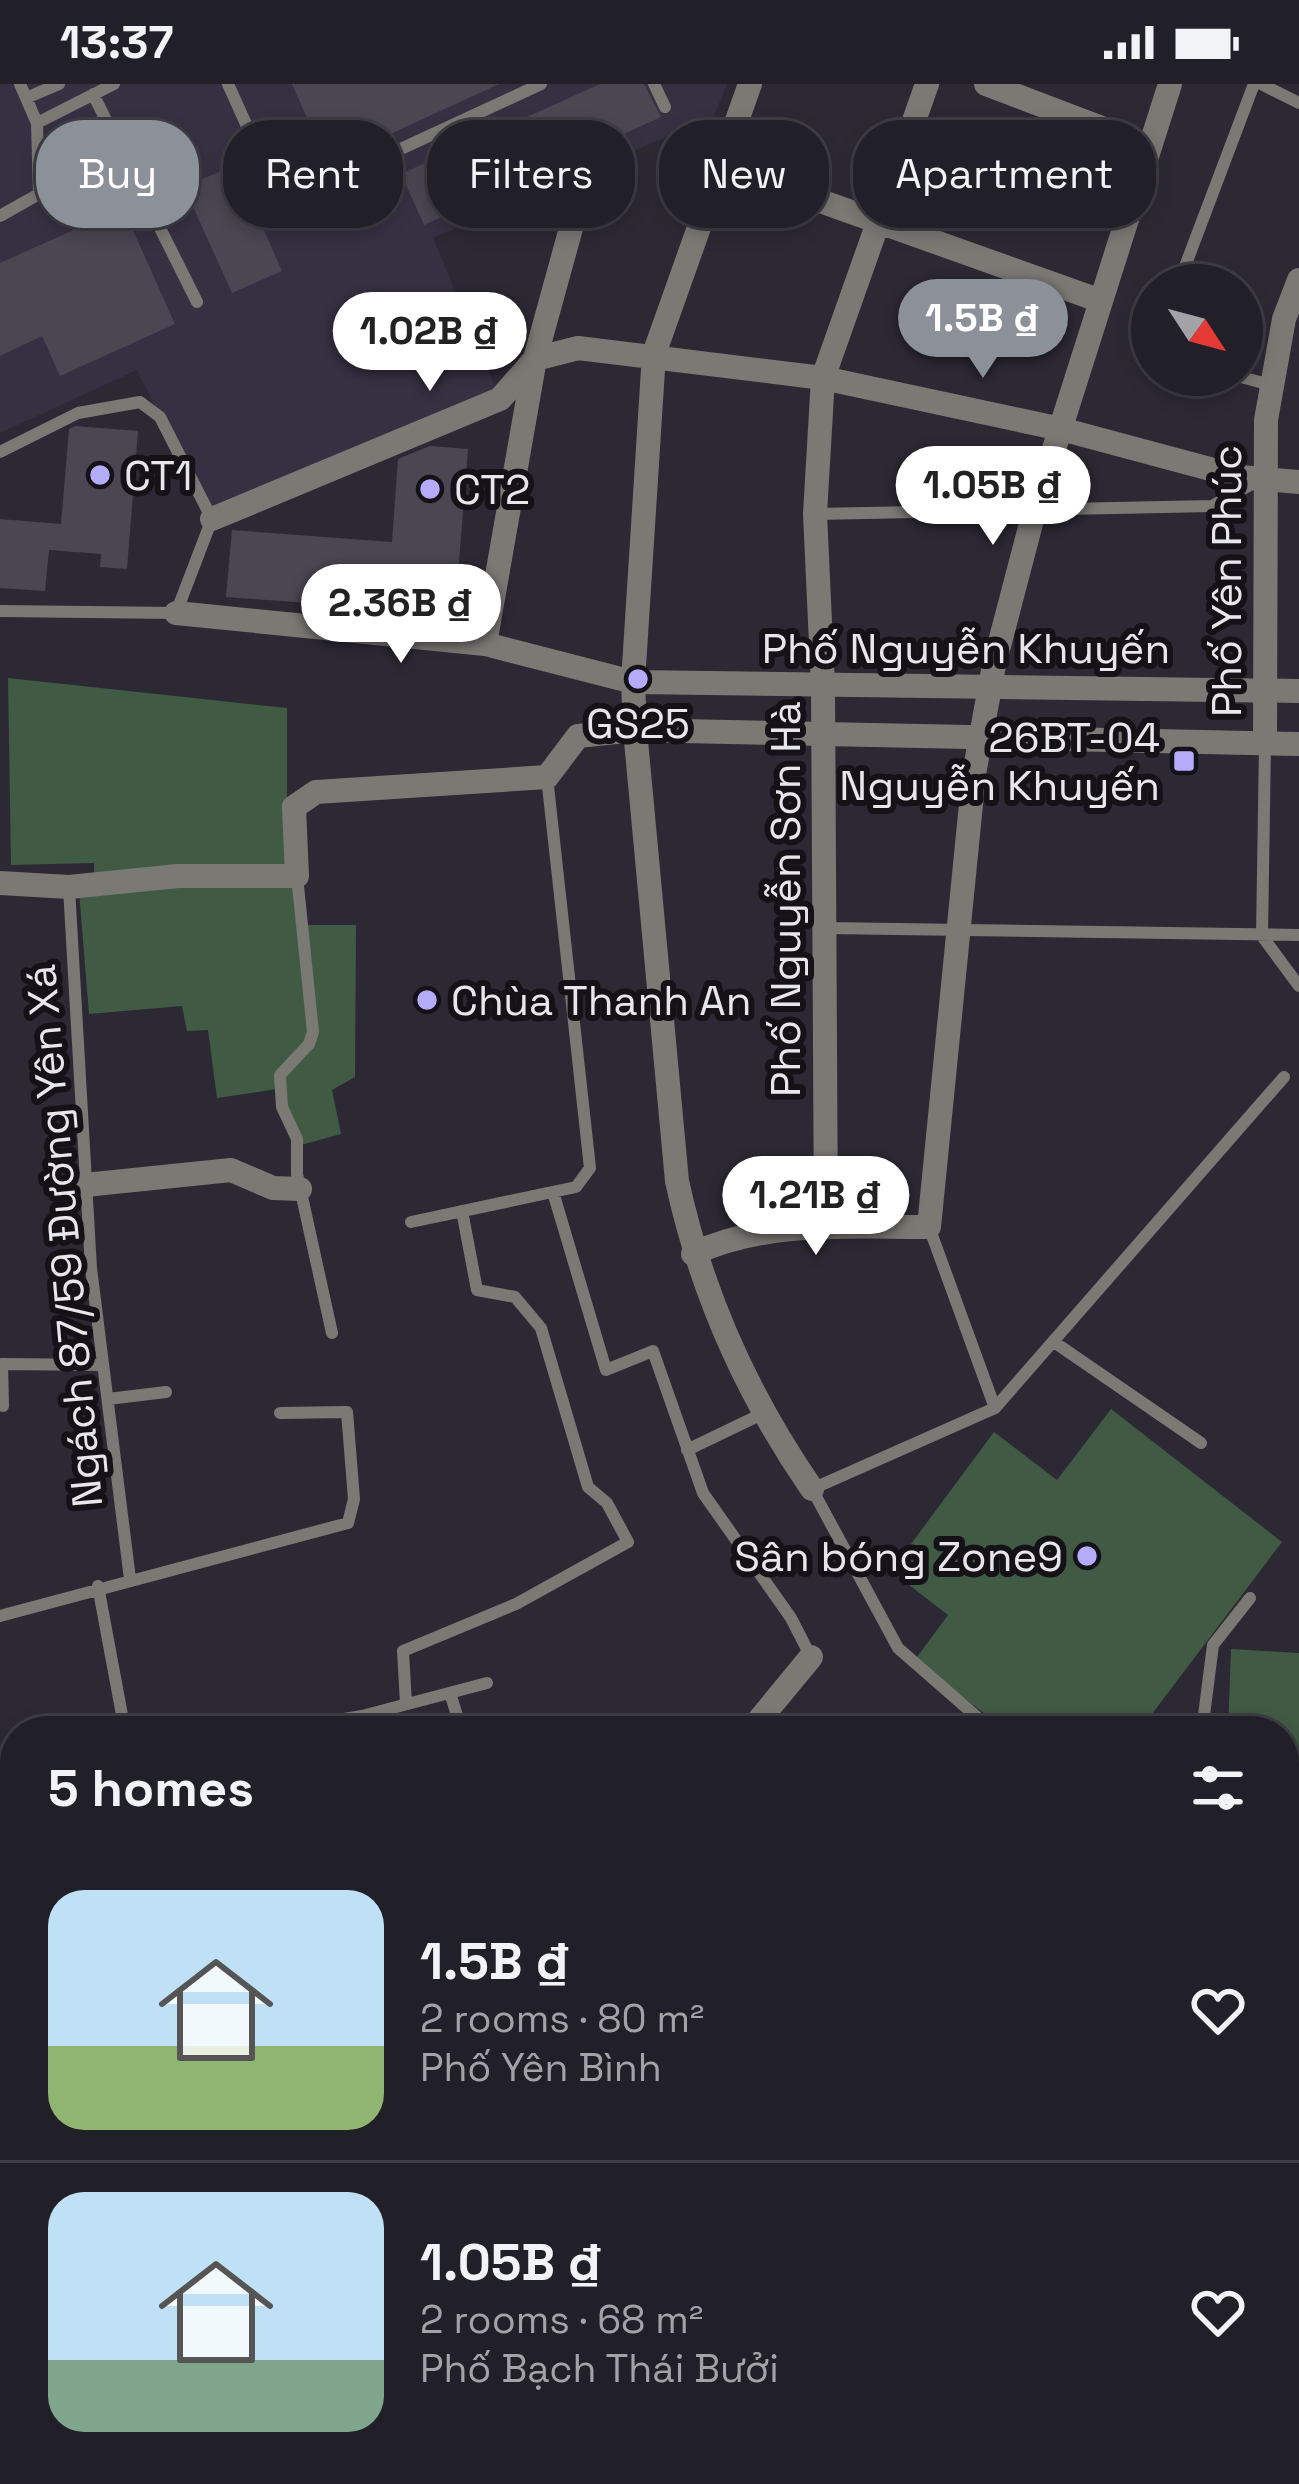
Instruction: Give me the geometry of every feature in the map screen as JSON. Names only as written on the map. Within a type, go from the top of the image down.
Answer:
[{"type":"street","points":[[736,120],[750,84]]},
{"type":"street","name":"Phố Nguyễn Sơn Hà","points":[[915,120],[927,84]]},
{"type":"street","points":[[986,84],[1081,120]]},
{"type":"street","points":[[1156,125],[1170,84]]},
{"type":"street","points":[[484,644],[535,359],[571,228]]},
{"type":"street","points":[[697,228],[654,354],[633,682],[635,730],[677,1181],[693,1254],[764,1413],[812,1489]]},
{"type":"street","name":"Phố Nguyễn Sơn Hà","points":[[826,1227],[824,736],[815,514],[823,378],[878,228]]},
{"type":"street","points":[[897,228],[1101,301]]},
{"type":"street","points":[[693,1254],[746,1235],[826,1227],[929,1227],[963,928],[974,774],[991,684],[1034,512],[1124,228]]},
{"type":"street","name":"Phố Yên Phúc","points":[[1265,743],[1262,478],[1271,386],[1291,325],[1299,280]]},
{"type":"street","points":[[212,518],[500,399],[535,359],[578,348],[823,378],[1061,429],[1240,477],[1299,482]]},
{"type":"street","name":"Phố Nguyễn Khuyến","points":[[176,613],[484,644],[633,682],[1299,692]]},
{"type":"street","name":"Phố Nguyễn Khuyến","points":[[547,777],[578,736],[635,730],[1299,744]]},
{"type":"street","points":[[0,884],[69,886],[178,877],[298,876],[294,807],[316,792],[547,777]]},
{"type":"street","points":[[85,1185],[231,1170],[273,1188],[300,1189]]},
{"type":"street","points":[[762,1716],[811,1658]]},
{"type":"lane","points":[[20,84],[36,121]]},
{"type":"lane","points":[[26,98],[59,84]]},
{"type":"lane","points":[[43,120],[114,84]]},
{"type":"lane","points":[[227,84],[282,204],[542,84]]},
{"type":"lane","points":[[654,84],[665,107]]},
{"type":"lane","points":[[1186,264],[1258,84],[1299,103]]},
{"type":"lane","points":[[93,94],[196,302]]},
{"type":"lane","points":[[0,216],[36,196]]},
{"type":"lane","points":[[1263,384],[1271,386]]},
{"type":"lane","points":[[0,452],[78,413],[140,402],[160,417],[212,518],[176,613],[0,611]]},
{"type":"lane","points":[[815,514],[1212,506],[1262,478]]},
{"type":"lane","points":[[1265,743],[1262,936],[1299,986]]},
{"type":"lane","points":[[411,1222],[576,1186],[590,1168],[547,777]]},
{"type":"lane","points":[[298,876],[313,1032],[303,1052],[280,1075],[282,1107],[297,1139],[300,1189],[332,1334]]},
{"type":"lane","name":"Ngách 87/59 Đường Yên Xá","points":[[69,886],[85,1185],[130,1579]]},
{"type":"lane","points":[[826,928],[1299,935]]},
{"type":"lane","points":[[975,1716],[898,1648],[812,1489],[994,1408],[1284,1077]]},
{"type":"lane","points":[[553,1192],[606,1370],[653,1351],[703,1493],[791,1618],[811,1658]]},
{"type":"lane","points":[[406,1704],[404,1651],[516,1604],[628,1542],[607,1503],[588,1486],[541,1328],[515,1297],[478,1289],[462,1211]]},
{"type":"lane","points":[[929,1227],[994,1408]]},
{"type":"lane","points":[[1054,1342],[1201,1443]]},
{"type":"lane","points":[[3,1406],[2,1364],[102,1365]]},
{"type":"lane","points":[[108,1400],[166,1392]]},
{"type":"lane","points":[[0,1616],[98,1586],[348,1523],[354,1499],[347,1412],[280,1413]]},
{"type":"lane","points":[[687,1450],[764,1413]]},
{"type":"lane","points":[[98,1586],[122,1716]]},
{"type":"lane","points":[[1204,1716],[1214,1646],[1250,1598]]},
{"type":"lane","points":[[362,1716],[488,1683]]},
{"type":"lane","points":[[450,1693],[457,1716]]},
{"type":"shaded area","points":[[0,84],[727,84],[714,116],[659,120],[659,140],[635,150],[635,120],[427,120],[427,228],[456,228],[433,238],[500,399],[212,519],[137,370],[0,433]]},
{"type":"green space","points":[[8,678],[287,708],[287,866],[137,868],[94,878],[94,863],[11,865]]},
{"type":"green space","points":[[200,884],[293,885],[306,925],[356,925],[355,1077],[332,1090],[341,1134],[301,1145],[277,1089],[217,1098],[208,1030],[187,1031],[182,1006],[89,1014],[79,891]]},
{"type":"green space","name":"Sân bóng Zone9","points":[[1111,1409],[1282,1542],[1150,1716],[988,1716],[914,1661],[948,1615],[891,1571],[994,1432],[1057,1480]]},
{"type":"green space","points":[[1231,1649],[1299,1653],[1299,1716],[1229,1716]]},
{"type":"building","points":[[292,84],[499,84],[403,128],[403,120],[308,120]]},
{"type":"building","points":[[600,84],[644,84],[661,117],[635,129],[635,120],[520,120]]},
{"type":"building","points":[[427,162],[424,225],[403,178],[403,173]]},
{"type":"building","points":[[223,170],[223,228],[263,228],[282,271],[232,293],[199,220],[199,181]]},
{"type":"building","points":[[78,228],[132,228],[175,324],[60,376],[42,336],[0,356],[0,263]]},
{"type":"building","name":"CT1","points":[[69,429],[138,431],[127,569],[100,567],[101,554],[49,550],[45,591],[0,588],[0,519],[61,524]]},
{"type":"building","name":"CT2","points":[[430,446],[468,449],[457,587],[430,585],[431,572],[379,568],[375,608],[226,597],[232,530],[392,542],[398,459]]},
{"type":"place","name":"CT1","points":[[100,475]]},
{"type":"place","name":"CT2","points":[[430,489]]},
{"type":"place","name":"GS25","points":[[638,679]]},
{"type":"place","name":"26BT-04 Nguyễn Khuyến","points":[[1184,761]]},
{"type":"place","name":"Chùa Thanh An","points":[[427,1000]]},
{"type":"place","name":"Sân bóng Zone9","points":[[1087,1556]]}]
